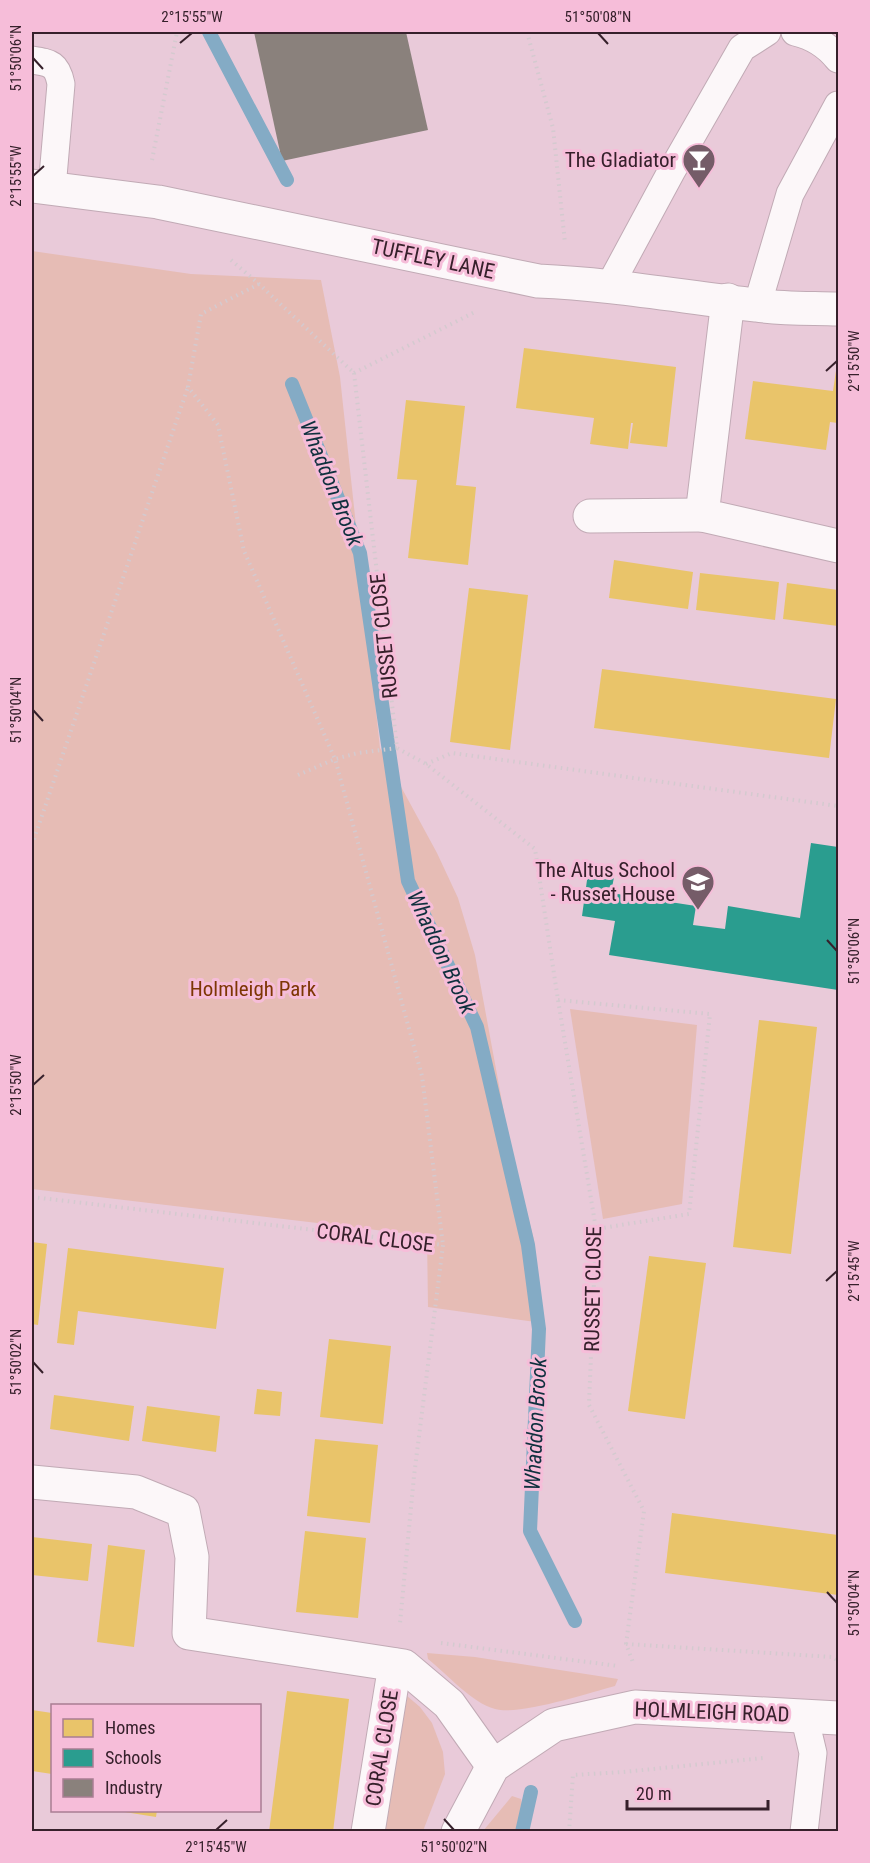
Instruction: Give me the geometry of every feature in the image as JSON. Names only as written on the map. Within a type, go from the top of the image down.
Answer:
[{"type":"street","name":"TUFFLEY LANE","points":[[42,187],[144,200],[538,281],[570,282],[742,303],[838,309]]},
{"type":"street","points":[[702,515],[742,303]]},
{"type":"street","points":[[590,516],[702,515],[838,546]]},
{"type":"street","name":"CORAL CLOSE","points":[[32,1482],[136,1492],[183,1511],[192,1557],[189,1633],[404,1666],[449,1704],[493,1766]]},
{"type":"street","name":"CORAL CLOSE","points":[[368,1832],[395,1665]]},
{"type":"street","name":"HOLMLEIGH ROAD","points":[[459,1832],[493,1766],[554,1725],[635,1707],[838,1718]]},
{"type":"lane","points":[[609,287],[742,48],[767,32]]},
{"type":"lane","points":[[795,32],[807,34],[831,50],[838,59]]},
{"type":"lane","points":[[32,60],[50,62],[58,72],[61,84],[42,187]]},
{"type":"lane","points":[[742,303],[790,194],[838,105]]},
{"type":"lane","points":[[804,1715],[813,1753],[804,1832]]},
{"type":"path","points":[[144,200],[177,32]]},
{"type":"path","points":[[527,32],[553,128],[570,282]]},
{"type":"path","points":[[223,254],[259,284],[354,373],[538,281]]},
{"type":"path","points":[[32,845],[188,387],[201,314],[259,284]]},
{"type":"path","name":"RUSSET CLOSE","points":[[354,373],[397,748],[426,764],[535,849],[596,1230],[589,1405],[644,1511],[626,1644],[832,1657],[838,1661]]},
{"type":"path","points":[[188,387],[218,426],[244,551],[335,759],[422,1076],[443,1245]]},
{"type":"path","points":[[298,775],[335,759],[358,753],[397,748]]},
{"type":"path","points":[[426,764],[452,753],[838,806]]},
{"type":"path","points":[[558,1000],[710,1014],[689,1214],[596,1230]]},
{"type":"path","name":"CORAL CLOSE","points":[[32,1197],[443,1245],[414,1476],[395,1665]]},
{"type":"path","points":[[435,1642],[635,1668]]},
{"type":"path","points":[[569,1832],[573,1775],[813,1753]]},
{"type":"green space","name":"Holmleigh Park","points":[[32,251],[191,274],[321,280],[340,377],[380,748],[437,853],[458,898],[475,955],[510,1145],[534,1240],[543,1323],[428,1307],[427,1236],[32,1189]]},
{"type":"green space","points":[[570,1009],[697,1025],[682,1204],[603,1219]]},
{"type":"green space","points":[[427,1653],[475,1657],[618,1679],[615,1686],[554,1703],[520,1709],[495,1709],[478,1701],[460,1687],[428,1659]]},
{"type":"green space","points":[[400,1690],[420,1707],[432,1723],[443,1752],[445,1774],[423,1831],[380,1832]]},
{"type":"green space","points":[[512,1796],[521,1799],[523,1809],[517,1831],[483,1831]]},
{"type":"building: Homes","points":[[524,348],[676,367],[667,447],[630,443],[633,423],[631,423],[628,449],[590,444],[594,418],[516,408]]},
{"type":"building: Homes","points":[[837,364],[838,423],[830,422],[826,450],[745,439],[753,381],[833,391]]},
{"type":"building: Homes","points":[[406,400],[465,406],[456,485],[476,487],[468,565],[408,558],[417,480],[397,479]]},
{"type":"building: Homes","points":[[614,560],[693,572],[688,609],[609,598]]},
{"type":"building: Homes","points":[[700,573],[779,582],[775,620],[696,610]]},
{"type":"building: Homes","points":[[787,583],[838,590],[838,626],[783,619]]},
{"type":"building: Homes","points":[[469,588],[528,595],[510,750],[450,742]]},
{"type":"building: Homes","points":[[602,669],[836,699],[829,758],[594,728]]},
{"type":"building: Homes","points":[[759,1020],[817,1027],[791,1254],[733,1247]]},
{"type":"building: Homes","points":[[32,1242],[47,1244],[38,1325],[32,1324]]},
{"type":"building: Homes","points":[[68,1248],[224,1268],[216,1329],[78,1311],[74,1345],[57,1343]]},
{"type":"building: Homes","points":[[649,1256],[706,1263],[685,1419],[628,1411]]},
{"type":"building: Homes","points":[[329,1339],[391,1346],[383,1424],[320,1417]]},
{"type":"building: Homes","points":[[257,1389],[282,1392],[280,1416],[254,1414]]},
{"type":"building: Homes","points":[[54,1395],[134,1406],[129,1441],[50,1429]]},
{"type":"building: Homes","points":[[147,1406],[220,1416],[216,1452],[142,1441]]},
{"type":"building: Homes","points":[[315,1439],[378,1445],[370,1523],[307,1516]]},
{"type":"building: Homes","points":[[672,1513],[838,1535],[838,1595],[665,1573]]},
{"type":"building: Homes","points":[[305,1531],[366,1538],[358,1618],[296,1612]]},
{"type":"building: Homes","points":[[32,1537],[92,1544],[88,1581],[32,1575]]},
{"type":"building: Homes","points":[[108,1545],[145,1550],[134,1647],[97,1642]]},
{"type":"building: Homes","points":[[287,1691],[349,1699],[333,1832],[269,1832]]},
{"type":"building: Homes","points":[[32,1710],[51,1713],[51,1774],[32,1771]]},
{"type":"building: Homes","points":[[125,1812],[157,1812],[156,1817]]},
{"type":"building: Schools","points":[[811,843],[838,847],[838,990],[609,955],[615,921],[582,916],[588,873],[614,877],[611,893],[696,906],[693,925],[725,929],[728,906],[800,918]]},
{"type":"building: Industry","points":[[254,32],[406,32],[428,130],[282,161]]},
{"type":"waterway","name":"Whaddon Brook","points":[[209,32],[287,180]]},
{"type":"waterway","name":"Whaddon Brook","points":[[292,384],[360,553],[408,881],[477,1027],[528,1245],[539,1329],[530,1531],[575,1621]]},
{"type":"waterway","name":"Whaddon Brook","points":[[522,1832],[531,1792]]},
{"type":"place","name":"The Gladiator","points":[[699,189]]},
{"type":"place","name":"The Altus School - Russet House","points":[[698,911]]}]
